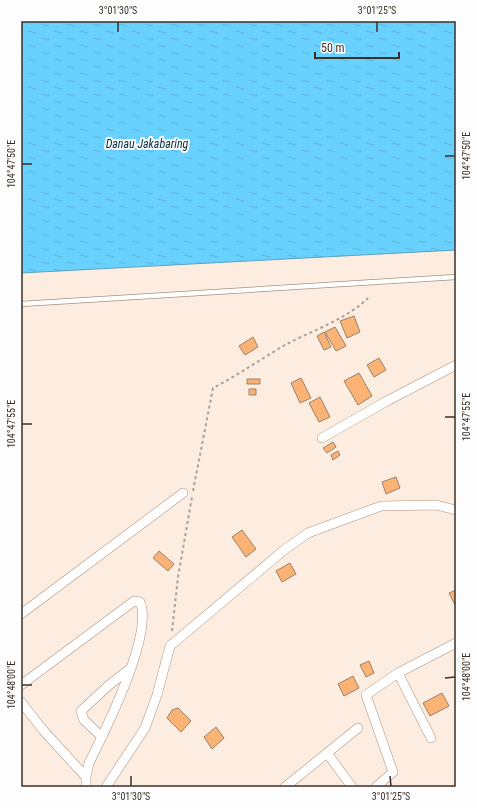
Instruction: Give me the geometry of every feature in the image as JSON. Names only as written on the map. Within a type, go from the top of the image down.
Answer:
[{"type":"street","points":[[322,438],[385,402],[456,365]]},
{"type":"street","points":[[21,614],[183,493]]},
{"type":"street","points":[[106,787],[145,728],[156,700],[170,646],[284,550],[308,533],[381,506],[436,505],[456,510]]},
{"type":"street","points":[[21,685],[137,600],[140,602],[142,606],[141,627],[131,668],[102,737],[89,763],[86,782]]},
{"type":"street","points":[[376,787],[393,772],[365,697],[367,693],[398,673],[456,643]]},
{"type":"street","points":[[102,737],[84,720],[80,711],[131,668]]},
{"type":"street","points":[[398,673],[430,738]]},
{"type":"street","points":[[21,702],[86,782]]},
{"type":"street","points":[[285,787],[297,783],[327,753],[358,728]]},
{"type":"street","points":[[327,753],[352,787]]},
{"type":"lane","points":[[21,304],[456,277]]},
{"type":"path","points":[[170,646],[178,577],[213,388],[286,345],[340,317],[368,298]]},
{"type":"water","name":"Danau Jakabaring","points":[[21,21],[456,21],[456,250],[21,273]]},
{"type":"building","points":[[354,316],[360,332],[347,338],[340,321]]},
{"type":"building","points":[[335,327],[346,346],[336,351],[325,332]]},
{"type":"building","points":[[324,332],[331,347],[324,350],[317,336]]},
{"type":"building","points":[[253,337],[258,347],[245,355],[239,346]]},
{"type":"building","points":[[379,358],[386,370],[374,377],[367,365]]},
{"type":"building","points":[[359,373],[372,396],[358,405],[344,381]]},
{"type":"building","points":[[301,378],[311,398],[300,403],[291,383]]},
{"type":"building","points":[[247,379],[260,379],[260,384],[247,384]]},
{"type":"building","points":[[249,389],[256,389],[256,395],[249,395]]},
{"type":"building","points":[[320,397],[330,417],[319,422],[309,403]]},
{"type":"building","points":[[333,442],[336,447],[327,453],[323,448]]},
{"type":"building","points":[[338,451],[340,455],[333,460],[331,455]]},
{"type":"building","points":[[396,477],[400,488],[386,494],[382,482]]},
{"type":"building","points":[[242,530],[256,549],[246,557],[232,537]]},
{"type":"building","points":[[159,551],[174,564],[168,571],[153,558]]},
{"type":"building","points":[[290,563],[296,574],[282,582],[276,571]]},
{"type":"building","points":[[456,590],[456,607],[449,593]]},
{"type":"building","points":[[369,661],[374,673],[366,677],[360,665]]},
{"type":"building","points":[[353,676],[359,688],[344,696],[338,684]]},
{"type":"building","points":[[442,693],[449,706],[430,716],[423,703]]},
{"type":"building","points":[[178,708],[191,721],[181,732],[167,718],[172,710]]},
{"type":"building","points":[[216,727],[224,738],[212,749],[204,737]]}]
